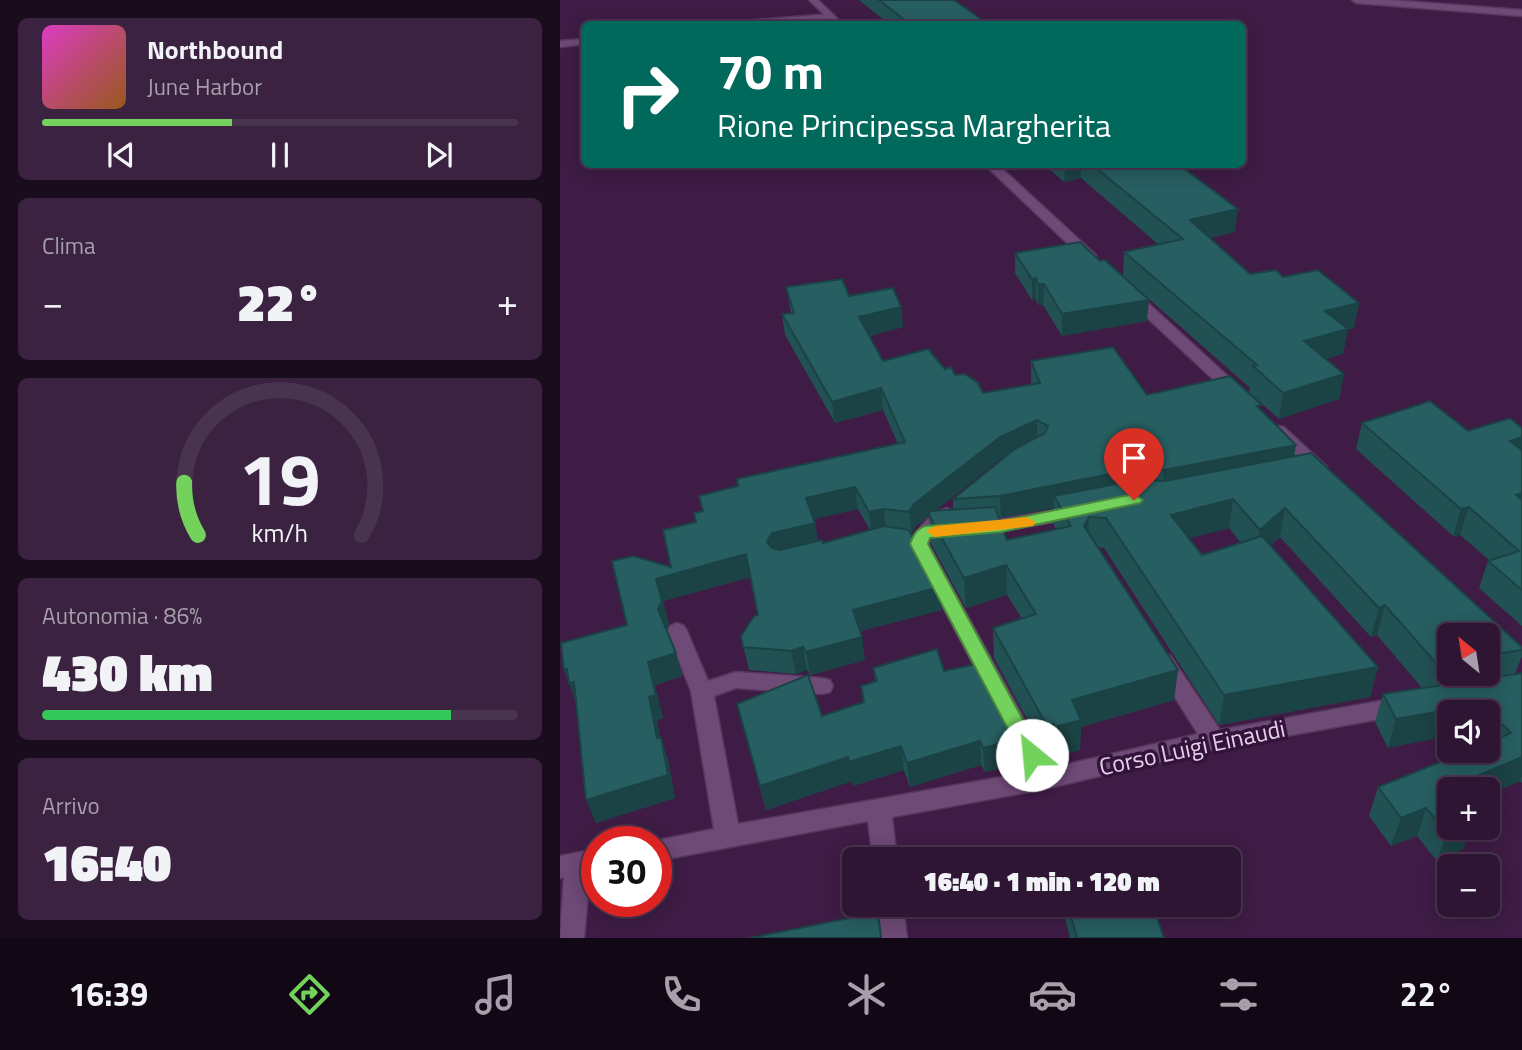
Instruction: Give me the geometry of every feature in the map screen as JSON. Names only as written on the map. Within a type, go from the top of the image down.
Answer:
[{"type":"street","points":[[813,0],[836,21]]},
{"type":"street","points":[[1356,0],[1522,13]]},
{"type":"street","points":[[994,168],[1100,266]]},
{"type":"street","points":[[1120,285],[1250,405]]},
{"type":"street","points":[[1270,424],[1325,474],[1293,475]]},
{"type":"street","points":[[915,539],[967,499]]},
{"type":"street","points":[[915,539],[1001,527],[1095,509]]},
{"type":"street","points":[[915,539],[1045,779]]},
{"type":"street","points":[[677,631],[702,691],[728,837]]},
{"type":"street","points":[[1155,647],[1214,740]]},
{"type":"street","points":[[702,691],[736,680],[822,686]]},
{"type":"street","name":"Corso Luigi Einaudi","points":[[672,847],[1045,779],[1214,740],[1345,714],[1426,703]]},
{"type":"street","points":[[879,810],[884,847]]},
{"type":"street","points":[[571,938],[578,864]]},
{"type":"street","points":[[891,917],[894,938]]},
{"type":"lane","points":[[776,21],[830,16]]},
{"type":"lane","points":[[560,44],[581,41]]},
{"type":"building","points":[[879,0],[954,0],[984,21],[906,21]]},
{"type":"building","points":[[1096,168],[1183,168],[1238,209],[1190,220],[1250,274],[1276,270],[1283,277],[1318,270],[1359,303],[1325,311],[1348,329],[1304,341],[1344,374],[1283,393],[1253,366],[1257,365],[1124,252],[1183,239]]},
{"type":"building","points":[[1080,242],[1100,261],[1105,260],[1149,300],[1062,314],[1044,284],[1038,284],[1036,278],[1032,279],[1015,253]]},
{"type":"building","points":[[842,279],[849,296],[893,288],[901,307],[859,317],[883,361],[928,349],[945,369],[951,367],[955,375],[965,374],[978,383],[983,393],[1040,383],[1031,361],[1113,347],[1147,395],[1230,376],[1262,405],[1257,406],[1296,445],[1164,470],[1135,469],[1000,496],[953,499],[1015,449],[1045,433],[1048,426],[1037,420],[1000,437],[914,504],[909,512],[884,509],[869,512],[855,487],[806,498],[815,523],[772,533],[767,542],[772,548],[780,550],[822,540],[823,543],[884,526],[909,530],[940,587],[853,610],[862,637],[806,652],[803,647],[791,651],[743,647],[741,636],[754,616],[758,615],[746,554],[656,579],[662,601],[658,609],[676,653],[648,662],[656,695],[649,697],[657,738],[661,737],[668,775],[586,800],[574,682],[569,683],[567,669],[564,670],[561,643],[627,625],[612,561],[633,556],[671,567],[663,530],[696,522],[694,513],[703,511],[699,496],[738,486],[737,479],[905,442],[881,388],[832,402],[782,314],[794,313],[786,287]]},
{"type":"building","points":[[1430,401],[1468,431],[1510,418],[1522,428],[1522,437],[1510,441],[1522,450],[1522,493],[1516,495],[1522,500],[1522,590],[1488,561],[1519,551],[1469,507],[1461,509],[1362,423]]},
{"type":"building","points":[[1311,453],[1496,623],[1437,623],[1435,662],[1385,605],[1379,608],[1285,508],[1260,530],[1233,499],[1171,515],[1202,555],[1262,536],[1378,667],[1224,695],[1106,518],[1089,517],[1084,526],[1178,670],[1072,700],[1081,720],[1055,727],[1054,724],[1047,726],[993,628],[1036,614],[1006,565],[964,578],[929,515],[930,511],[995,507],[1007,540],[1071,526],[1054,496],[1136,480],[1165,481]]},
{"type":"building","points":[[1500,627],[1522,647],[1522,650],[1500,653]]},
{"type":"building","points":[[937,649],[944,671],[981,663],[1022,738],[983,748],[980,741],[907,763],[901,746],[849,762],[848,757],[760,786],[737,704],[808,675],[822,716],[864,702],[861,686],[877,681],[873,668]]},
{"type":"building","points":[[1522,673],[1522,757],[1479,775],[1480,777],[1437,777],[1437,821],[1426,808],[1401,818],[1378,787],[1438,763],[1500,763],[1500,738],[1511,733],[1500,722],[1500,700],[1437,700],[1437,712],[1396,719],[1383,694],[1437,686],[1500,686],[1500,676]]},
{"type":"building","points":[[855,917],[878,917],[881,938],[750,938]]},
{"type":"building","points":[[1071,917],[1157,917],[1164,938],[1077,938]]},
{"type":"slow traffic","points":[[935,531],[1001,527],[1027,522]]},
{"type":"route","points":[[1032,755],[919,544],[925,532],[1001,527],[1134,500]]}]
